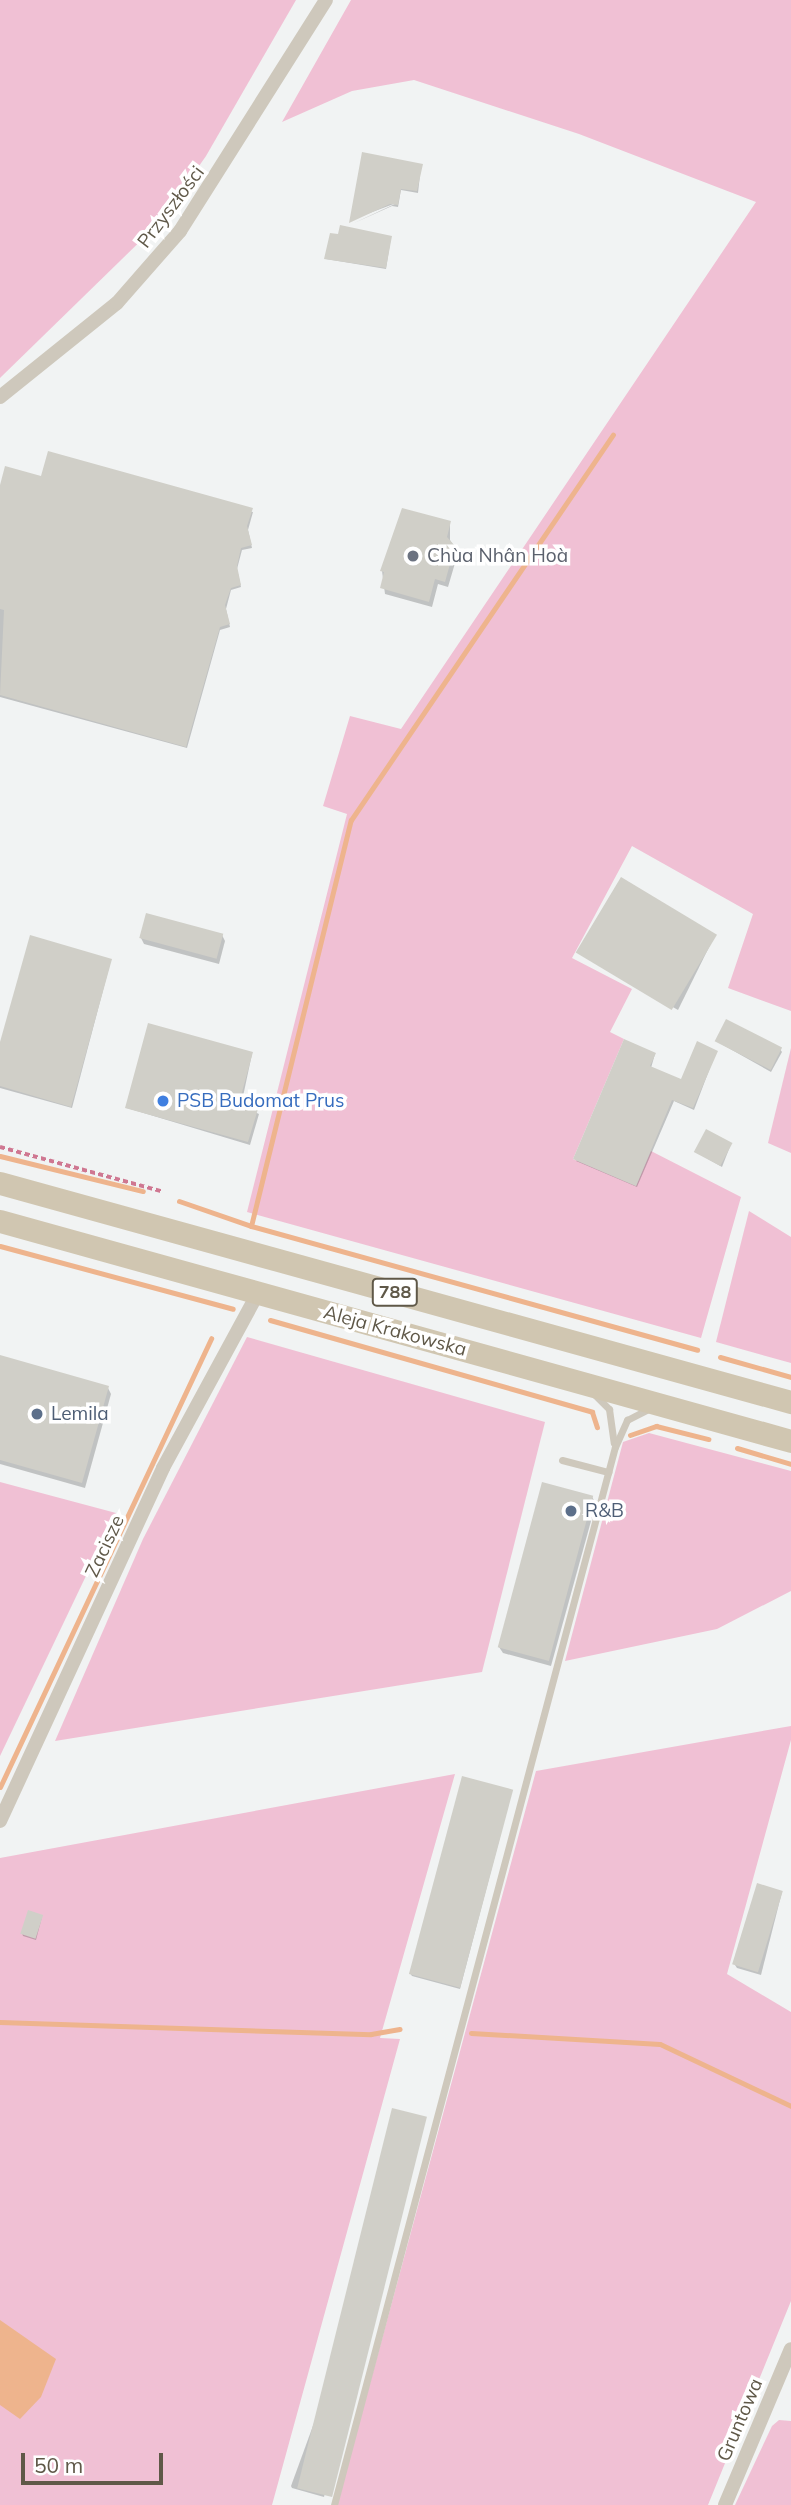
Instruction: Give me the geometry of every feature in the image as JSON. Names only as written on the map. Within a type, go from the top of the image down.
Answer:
[{"type":"main road","name":"Aleja Krakowska","points":[[0,1182],[791,1402]]},
{"type":"main road","name":"Aleja Krakowska","points":[[0,1221],[791,1441]]},
{"type":"street","name":"Przyszłości","points":[[0,397],[117,303],[180,231],[326,0]]},
{"type":"street","name":"Zacisze","points":[[0,1821],[163,1468],[258,1293]]},
{"type":"street","name":"Gruntowa","points":[[725,2505],[791,2349]]},
{"type":"lane","points":[[558,1376],[599,1398],[609,1409],[615,1447]]},
{"type":"lane","points":[[334,2505],[615,1447],[627,1420],[661,1405]]},
{"type":"lane","points":[[562,1460],[608,1472]]},
{"type":"path","points":[[0,1147],[161,1191]]},
{"type":"shaded area","points":[[0,0],[296,0],[206,156],[160,222],[0,378]]},
{"type":"shaded area","points":[[351,0],[791,0],[791,1011],[728,988],[753,914],[632,846],[572,958],[632,989],[610,1032],[624,1039],[573,1159],[636,1186],[651,1151],[741,1197],[701,1338],[247,1212],[347,814],[323,806],[350,716],[401,729],[756,202],[579,134],[414,80],[352,91],[282,122]]},
{"type":"shaded area","points":[[791,1048],[791,1153],[768,1143]]},
{"type":"shaded area","points":[[749,1211],[791,1237],[791,1363],[716,1342]]},
{"type":"shaded area","points":[[247,1337],[545,1422],[482,1672],[55,1741],[143,1539]]},
{"type":"shaded area","points":[[649,1433],[791,1471],[791,1591],[717,1629],[565,1661],[623,1442]]},
{"type":"shaded area","points":[[0,1482],[116,1513],[0,1756]]},
{"type":"shaded area","points":[[791,1726],[791,1740],[727,1974],[791,2012],[791,2301],[708,2505],[337,2505],[536,1771]]},
{"type":"shaded area","points":[[455,1774],[380,2038],[400,2039],[272,2505],[0,2505],[0,1858]]},
{"type":"shaded area","points":[[0,2320],[56,2359],[41,2397],[20,2419],[0,2405]]},
{"type":"shaded area","points":[[779,2420],[791,2421],[791,2505],[735,2505],[772,2426]]},
{"type":"building","points":[[362,152],[423,164],[417,191],[401,189],[398,205],[390,204],[349,223]]},
{"type":"building","points":[[340,225],[392,236],[386,268],[324,259],[330,233],[338,234]]},
{"type":"building","points":[[48,451],[253,508],[247,526],[252,545],[241,548],[237,566],[241,585],[231,588],[225,605],[230,624],[220,627],[186,747],[0,695],[4,610],[0,609],[0,485],[5,466],[41,476]]},
{"type":"building","points":[[402,508],[451,521],[447,537],[455,546],[445,582],[435,579],[429,602],[380,588],[384,572],[380,571]]},
{"type":"building","points":[[621,877],[717,935],[672,1010],[576,952]]},
{"type":"building","points":[[146,913],[223,934],[217,959],[139,938]]},
{"type":"building","points":[[30,935],[112,959],[71,1107],[0,1086],[0,1042]]},
{"type":"building","points":[[726,1019],[782,1048],[771,1070],[715,1041]]},
{"type":"building","points":[[148,1023],[253,1052],[239,1103],[258,1109],[248,1142],[125,1108]]},
{"type":"building","points":[[624,1039],[656,1053],[650,1066],[681,1079],[697,1041],[718,1051],[693,1108],[672,1100],[636,1186],[573,1159]]},
{"type":"building","points":[[706,1129],[732,1143],[720,1166],[694,1152]]},
{"type":"building","points":[[0,1355],[109,1386],[82,1483],[0,1460]]},
{"type":"building","points":[[542,1482],[593,1496],[549,1661],[498,1647]]},
{"type":"building","points":[[462,1776],[513,1790],[460,1988],[409,1974]]},
{"type":"building","points":[[757,1883],[783,1891],[758,1972],[732,1964]]},
{"type":"building","points":[[28,1910],[43,1915],[35,1939],[20,1934]]},
{"type":"building","points":[[392,2108],[427,2117],[332,2497],[297,2488]]},
{"type":"waterway","points":[[251,1226],[351,820],[613,435]]},
{"type":"waterway","points":[[0,1156],[143,1191]]},
{"type":"waterway","points":[[179,1201],[251,1226],[697,1350]]},
{"type":"waterway","points":[[0,1246],[233,1309]]},
{"type":"waterway","points":[[270,1320],[592,1412],[597,1427]]},
{"type":"waterway","points":[[0,1787],[211,1338]]},
{"type":"waterway","points":[[720,1357],[791,1377]]},
{"type":"waterway","points":[[630,1435],[656,1426],[708,1439]]},
{"type":"waterway","points":[[737,1448],[791,1464]]},
{"type":"waterway","points":[[0,2022],[371,2034],[400,2029]]},
{"type":"waterway","points":[[471,2033],[660,2044],[791,2106]]},
{"type":"place","name":"Chùa Nhân Hoà","points":[[413,556]]},
{"type":"place","name":"PSB Budomat Prus","points":[[163,1101]]},
{"type":"place","name":"Lemila","points":[[37,1414]]},
{"type":"place","name":"R&B","points":[[571,1511]]}]
